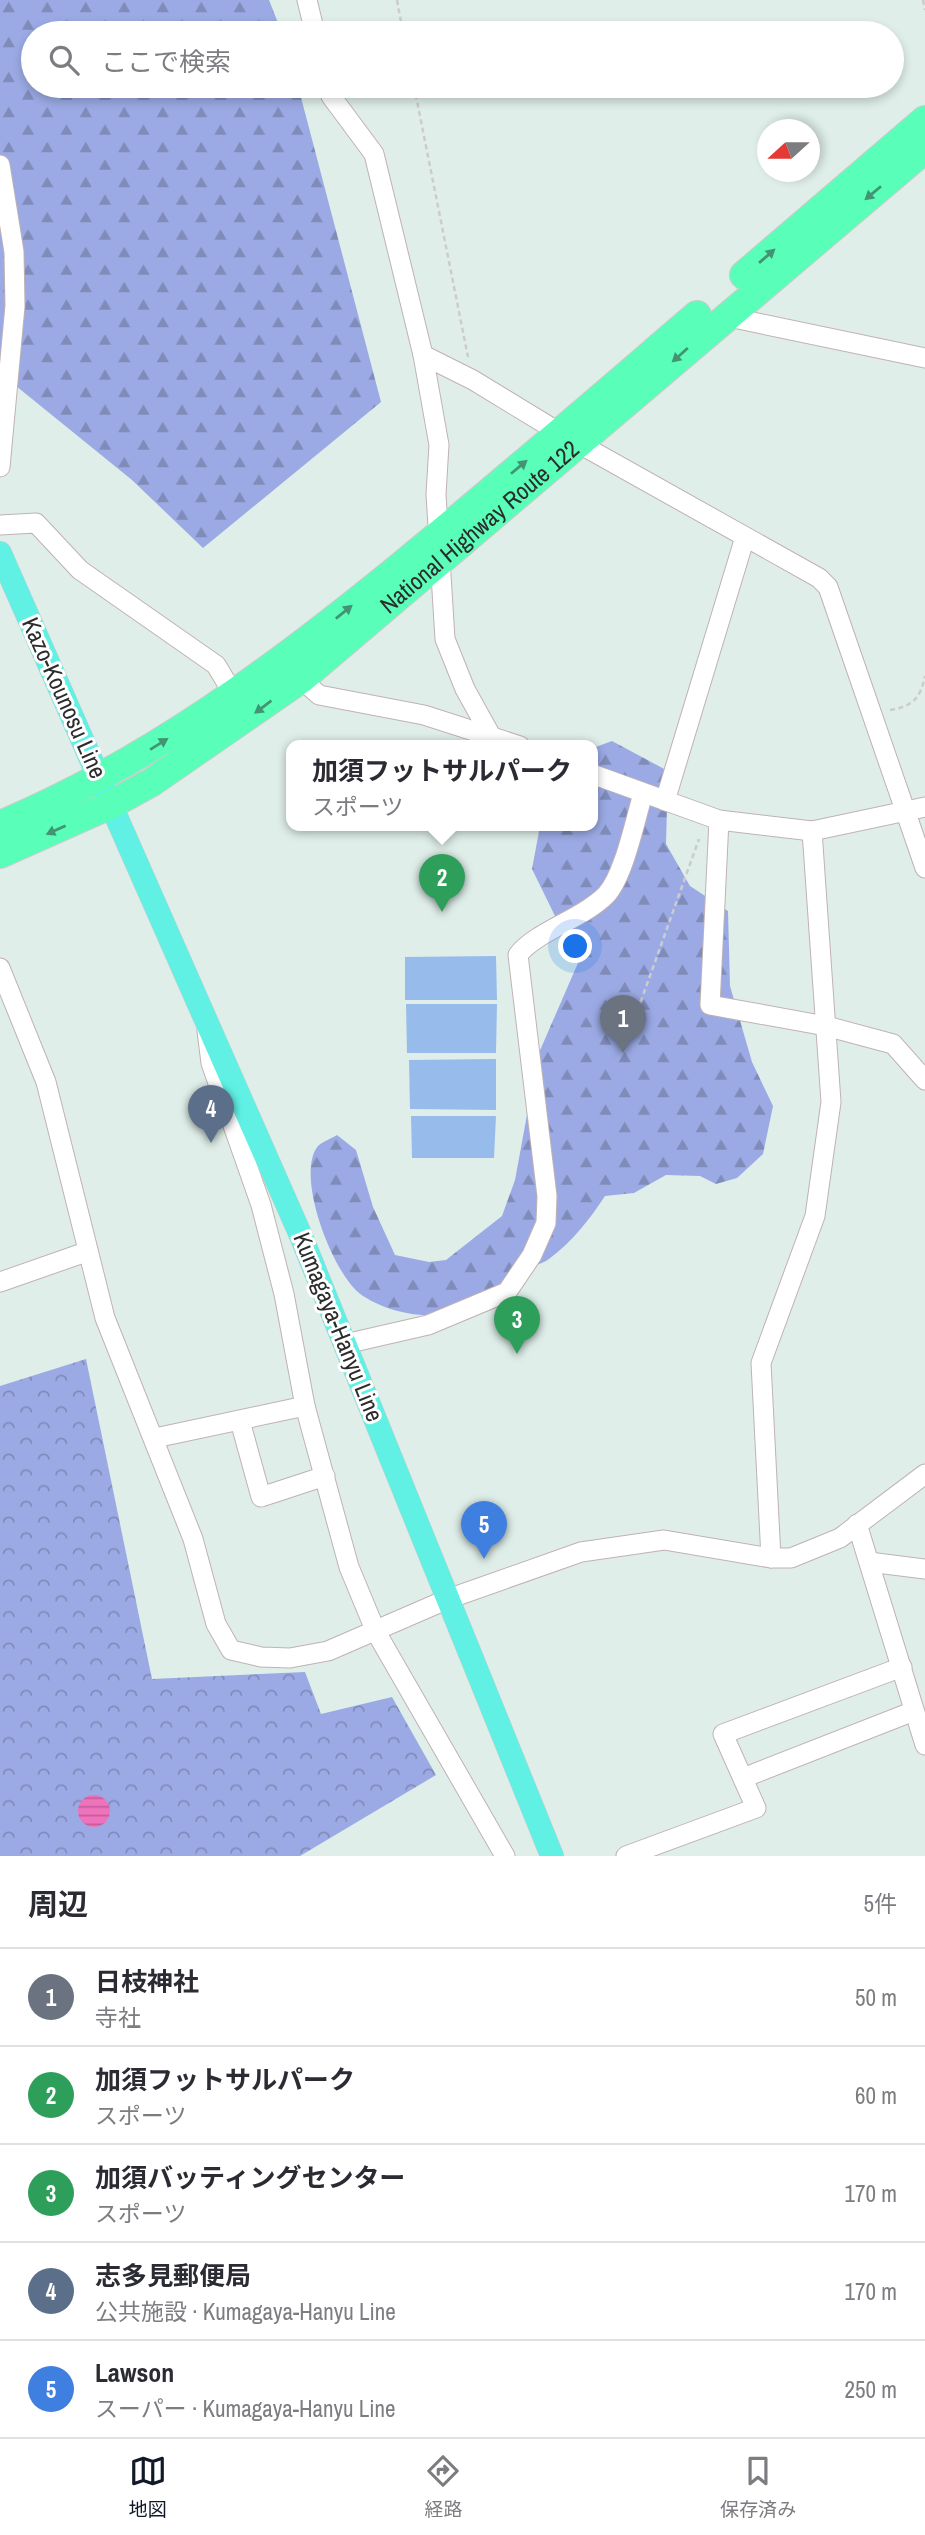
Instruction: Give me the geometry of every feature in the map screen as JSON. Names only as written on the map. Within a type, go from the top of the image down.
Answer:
[{"type":"highway","name":"National Highway Route 122","points":[[571,438],[925,120]]},
{"type":"highway","name":"National Highway Route 122","points":[[0,854],[112,804],[200,751],[301,680],[440,548],[925,149]]},
{"type":"highway","name":"National Highway Route 122","points":[[0,825],[138,758],[234,695],[440,548]]},
{"type":"main road","name":"Kazo-Kounosu Line","points":[[0,553],[112,804]]},
{"type":"main road","name":"Kumagaya-Hanyu Line","points":[[112,804],[206,1016],[345,1344],[552,1856]]},
{"type":"street","points":[[307,0],[312,21]]},
{"type":"street","points":[[332,98],[374,154],[423,355],[439,445],[441,597],[445,639],[465,689],[490,734]]},
{"type":"street","points":[[0,165],[14,252],[15,306],[0,467]]},
{"type":"street","points":[[724,316],[925,358]]},
{"type":"street","points":[[423,355],[473,380],[819,578],[828,587],[873,713],[915,810],[925,868]]},
{"type":"street","points":[[0,525],[36,523],[80,570],[216,665],[234,695]]},
{"type":"street","points":[[665,802],[745,537]]},
{"type":"street","points":[[301,680],[319,695],[424,715],[505,740]]},
{"type":"street","points":[[598,777],[713,818],[812,831],[915,810]]},
{"type":"street","points":[[345,1344],[428,1325],[507,1293],[533,1255],[546,1223],[547,1196],[518,956],[527,943],[547,935],[607,894],[617,875],[643,794]]},
{"type":"street","points":[[713,818],[710,1005],[826,1026],[893,1044],[925,1080]]},
{"type":"street","points":[[771,1558],[761,1363],[815,1216],[831,1102],[812,831]]},
{"type":"street","points":[[0,968],[46,1082],[86,1252],[105,1318],[193,1539],[216,1624],[231,1650],[261,1657],[290,1658],[328,1651],[448,1599],[582,1552],[664,1540],[771,1558],[791,1558],[840,1538],[925,1474]]},
{"type":"street","points":[[206,1016],[211,1063],[261,1205],[284,1294],[305,1406],[349,1567],[376,1632],[505,1856]]},
{"type":"street","points":[[0,1283],[86,1252]]},
{"type":"street","points":[[155,1438],[305,1406]]},
{"type":"street","points":[[240,1421],[261,1497],[325,1476]]},
{"type":"street","points":[[857,1524],[923,1739]]},
{"type":"street","points":[[869,1562],[925,1569]]},
{"type":"street","points":[[625,1856],[756,1808],[723,1734],[902,1668]]},
{"type":"street","points":[[743,1778],[914,1711]]},
{"type":"path","points":[[397,0],[401,21]]},
{"type":"path","points":[[923,0],[925,10]]},
{"type":"path","points":[[416,98],[473,380]]},
{"type":"path","points":[[873,713],[908,707],[922,691],[925,676]]},
{"type":"path","points":[[632,1026],[713,818]]},
{"type":"green space","points":[[0,0],[269,0],[277,21],[21,21],[21,98],[301,98],[381,402],[203,548],[132,480],[0,373]]},
{"type":"green space","points":[[612,741],[668,771],[666,844],[690,886],[728,911],[730,986],[752,1062],[773,1106],[763,1154],[737,1178],[716,1184],[700,1176],[666,1175],[634,1193],[605,1196],[580,1230],[557,1252],[545,1261],[515,1274],[497,1296],[479,1306],[446,1315],[428,1315],[411,1314],[378,1304],[352,1286],[330,1248],[314,1201],[312,1160],[318,1146],[337,1135],[356,1150],[373,1207],[395,1255],[429,1262],[446,1260],[502,1216],[515,1180],[538,1055],[578,963],[532,869],[539,831],[598,831],[598,746]]},
{"type":"green space","points":[[86,1359],[152,1679],[305,1672],[321,1714],[392,1697],[436,1775],[300,1856],[0,1856],[0,1386]]},
{"type":"shaded area","points":[[496,956],[497,1000],[405,1000],[405,957]]},
{"type":"shaded area","points":[[406,1004],[497,1004],[496,1053],[407,1053]]},
{"type":"shaded area","points":[[496,1059],[496,1110],[410,1109],[409,1060]]},
{"type":"shaded area","points":[[411,1116],[496,1116],[494,1158],[412,1158]]},
{"type":"shaded area","points":[[94,1795],[105,1800],[110,1811],[105,1822],[94,1827],[83,1822],[78,1811],[83,1800]]},
{"type":"place","name":"加須フットサルパーク","points":[[442,912]]},
{"type":"place","name":"日枝神社","points":[[623,1053]]},
{"type":"place","name":"志多見郵便局","points":[[211,1143]]},
{"type":"place","name":"加須バッティングセンター","points":[[517,1354]]},
{"type":"place","name":"Lawson","points":[[484,1559]]}]
